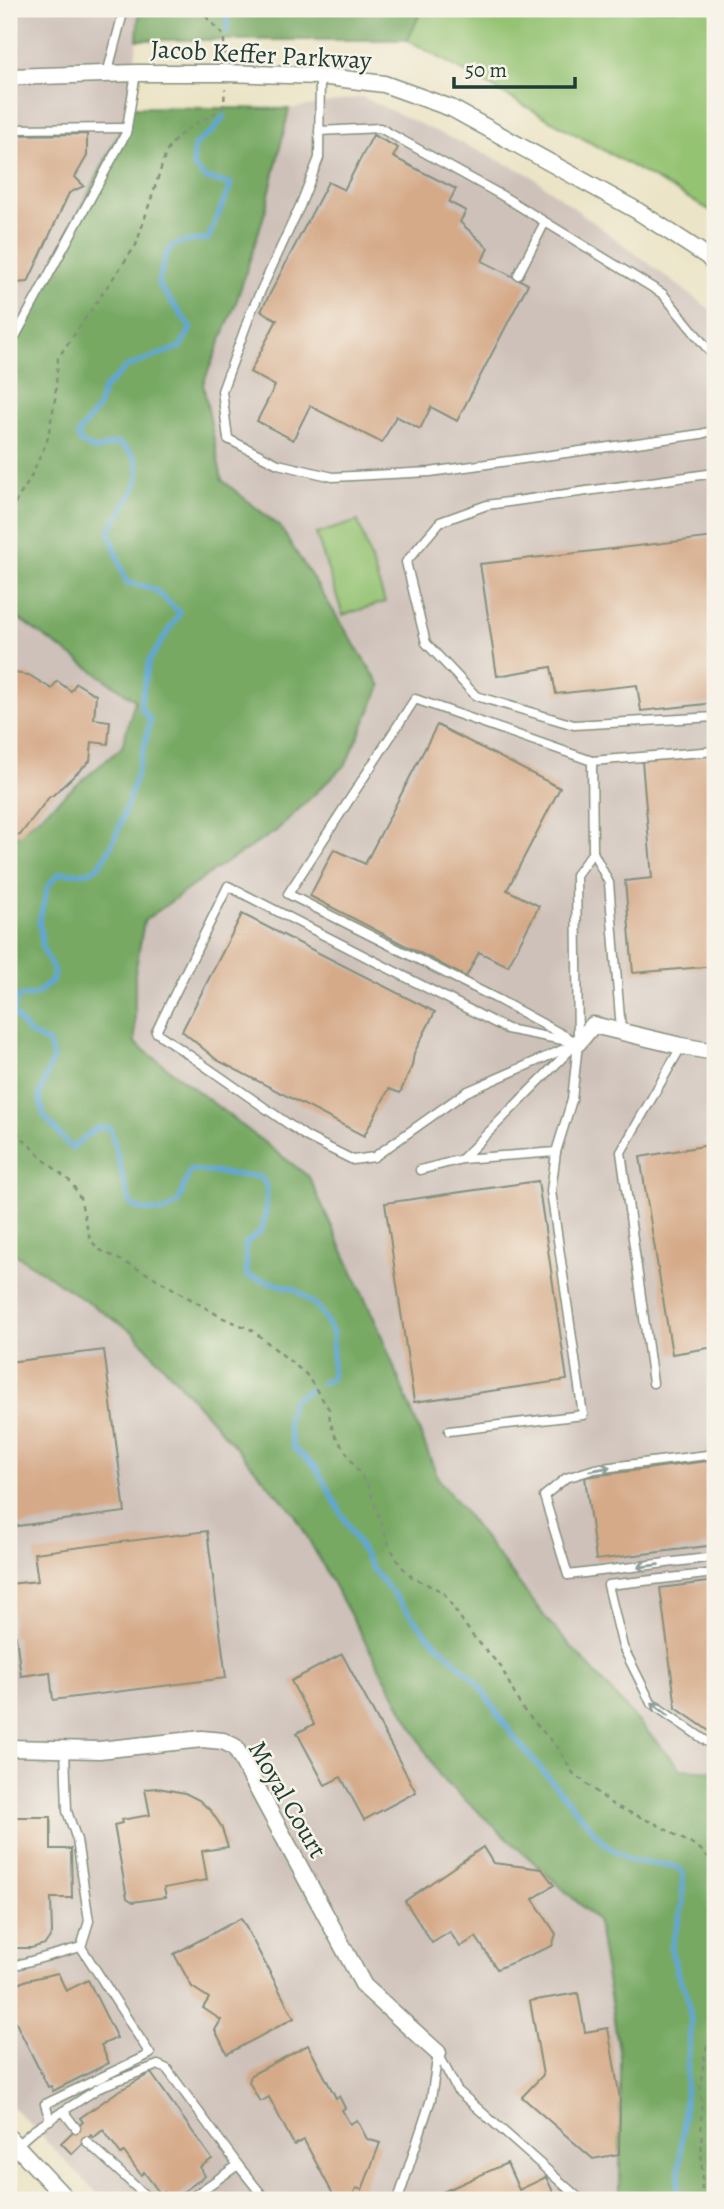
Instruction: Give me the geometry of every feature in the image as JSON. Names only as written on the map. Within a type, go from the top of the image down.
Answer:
[{"type":"street","name":"Jacob Keffer Parkway","points":[[9,77],[136,73],[320,76],[384,84],[451,108],[636,210],[715,265]]},
{"type":"street","points":[[578,1042],[593,1025],[715,1052]]},
{"type":"street","name":"Moyal Court","points":[[9,1748],[99,1750],[202,1739],[223,1741],[234,1747],[364,1986],[438,2053]]},
{"type":"street","points":[[11,2145],[67,2200]]},
{"type":"lane","points":[[107,74],[124,9]]},
{"type":"lane","points":[[9,342],[16,335],[126,133],[136,73]]},
{"type":"lane","points":[[320,76],[319,159],[251,312],[222,391],[228,439],[278,464],[333,477],[430,472],[715,430]]},
{"type":"lane","points":[[9,129],[127,128]]},
{"type":"lane","points":[[319,131],[380,128],[545,222],[663,294],[715,358]]},
{"type":"lane","points":[[518,275],[545,222]]},
{"type":"lane","points":[[715,472],[487,505],[440,522],[406,562],[426,643],[476,696],[574,725],[715,717]]},
{"type":"lane","points":[[578,1042],[288,894],[415,699],[592,761],[715,751]]},
{"type":"lane","points":[[592,761],[593,852],[609,883],[621,1030]]},
{"type":"lane","points":[[449,1431],[583,1415],[551,1191],[556,1152],[572,1100],[578,1042],[576,875],[593,852]]},
{"type":"lane","points":[[228,886],[507,1029],[578,1042],[466,1092],[374,1157],[354,1160],[307,1137],[156,1032],[228,886]]},
{"type":"lane","points":[[462,1159],[578,1042]]},
{"type":"lane","points":[[653,1383],[621,1152],[681,1046]]},
{"type":"lane","points":[[420,1170],[462,1159],[556,1152]]},
{"type":"lane","points":[[715,1454],[595,1469],[566,1478],[544,1496],[568,1576],[715,1557]]},
{"type":"lane","points":[[715,1573],[608,1585],[623,1647],[651,1703],[715,1747]]},
{"type":"lane","points":[[50,2120],[45,2104],[150,2054],[81,1947],[89,1921],[77,1840],[67,1811],[65,1748]]},
{"type":"lane","points":[[9,1967],[81,1947]]},
{"type":"lane","points":[[398,2200],[431,2099],[438,2053]]},
{"type":"lane","points":[[438,2053],[457,2091],[581,2200]]},
{"type":"lane","points":[[11,2145],[102,2086],[158,2065],[167,2069],[266,2200]]},
{"type":"lane","points":[[63,2111],[76,2128]]},
{"type":"lane","points":[[86,2141],[150,2200]]},
{"type":"lane","points":[[188,2200],[238,2165]]},
{"type":"path","points":[[199,9],[223,36],[224,59]]},
{"type":"path","points":[[9,512],[29,481],[47,441],[55,400],[58,358],[136,245],[166,153],[173,142],[199,121],[218,112],[223,106],[225,89]]},
{"type":"path","points":[[9,1124],[72,1183],[80,1198],[90,1239],[97,1249],[150,1275],[221,1317],[252,1330],[306,1374],[329,1409],[335,1435],[369,1488],[390,1546],[401,1566],[412,1577],[443,1592],[472,1636],[501,1667],[521,1707],[558,1748],[573,1773],[613,1805],[700,1849],[714,1863],[712,1939],[715,1951]]},
{"type":"path","points":[[702,2200],[701,2082],[704,2057],[715,2019]]},
{"type":"path","points":[[9,2192],[18,2190]]},
{"type":"shaded area","points":[[9,9],[139,9],[132,107],[9,352]]},
{"type":"shaded area","points":[[362,97],[530,175],[715,313],[715,1771],[681,1769],[549,1622],[438,1478],[378,1327],[309,1177],[135,1043],[135,973],[144,921],[213,871],[276,831],[346,764],[381,686],[280,527],[222,480],[203,384],[236,303],[265,212],[289,109]]},
{"type":"shaded area","points":[[9,612],[135,699],[122,747],[9,842]]},
{"type":"shaded area","points":[[9,1250],[134,1333],[294,1513],[440,1777],[597,1920],[620,2056],[620,2200],[104,2200],[9,2103]]},
{"type":"green space","points":[[139,9],[422,9],[408,40],[137,40]]},
{"type":"green space","points":[[422,9],[715,9],[715,213],[408,40]]},
{"type":"green space","points":[[132,107],[289,109],[265,212],[236,303],[203,384],[222,480],[280,527],[381,686],[346,764],[276,831],[213,871],[144,921],[135,973],[135,1043],[309,1177],[378,1327],[438,1478],[549,1622],[681,1769],[715,1771],[715,2200],[620,2200],[620,2056],[597,1920],[440,1777],[294,1513],[134,1333],[9,1250],[9,842],[122,747],[135,700],[9,612],[9,352]]},
{"type":"green space","points":[[358,521],[385,602],[343,615],[316,534]]},
{"type":"building","points":[[87,134],[87,156],[75,177],[84,186],[69,193],[28,282],[15,283],[15,267],[9,267],[9,135]]},
{"type":"building","points":[[373,135],[398,148],[393,157],[456,189],[449,202],[466,211],[460,222],[488,248],[482,261],[528,284],[457,421],[431,407],[420,429],[396,416],[382,443],[310,406],[293,440],[257,421],[275,386],[250,372],[277,320],[261,311],[328,182],[344,190]]},
{"type":"building","points":[[715,537],[715,703],[641,711],[637,685],[556,694],[551,667],[497,676],[480,564]]},
{"type":"building","points":[[13,673],[29,675],[52,689],[57,681],[71,691],[76,683],[96,695],[94,719],[110,721],[108,744],[92,742],[90,761],[50,796],[20,835],[9,834],[9,710]]},
{"type":"building","points":[[437,725],[560,788],[507,890],[539,906],[508,966],[479,952],[466,977],[310,896],[334,849],[365,864]]},
{"type":"building","points":[[715,755],[715,966],[633,973],[625,881],[652,878],[642,761]]},
{"type":"building","points":[[242,914],[435,1012],[414,1053],[412,1066],[400,1093],[389,1089],[364,1136],[217,1060],[182,1031]]},
{"type":"building","points":[[715,1144],[715,1347],[672,1354],[640,1157]]},
{"type":"building","points":[[538,1181],[567,1380],[414,1402],[385,1203]]},
{"type":"building","points":[[104,1350],[125,1512],[9,1527],[9,1362]]},
{"type":"building","points":[[715,1460],[715,1545],[596,1560],[585,1477]]},
{"type":"building","points":[[207,1531],[226,1678],[53,1700],[50,1672],[21,1676],[16,1636],[13,1637],[11,1625],[14,1625],[9,1584],[38,1581],[34,1553]]},
{"type":"building","points":[[715,1581],[715,1735],[676,1708],[660,1588]]},
{"type":"building","points":[[342,1654],[416,1792],[364,1820],[341,1777],[325,1785],[297,1733],[314,1724],[291,1681]]},
{"type":"building","points":[[158,1788],[185,1793],[199,1800],[221,1826],[228,1847],[202,1851],[207,1880],[164,1888],[166,1897],[133,1902],[127,1898],[114,1825],[122,1823],[121,1820],[150,1815],[145,1789]]},
{"type":"building","points":[[9,1817],[51,1817],[51,1849],[71,1849],[72,1898],[51,1898],[52,1934],[45,1944],[31,1948],[9,1948]]},
{"type":"building","points":[[483,1847],[493,1863],[542,1869],[554,1885],[533,1899],[556,1934],[552,1946],[497,1969],[476,1937],[460,1947],[450,1932],[432,1943],[405,1901]]},
{"type":"building","points":[[241,1918],[294,2018],[227,2054],[215,2030],[221,2020],[203,2008],[209,1998],[192,1987],[174,1954]]},
{"type":"building","points":[[58,1973],[66,1991],[88,1980],[117,2038],[101,2045],[109,2063],[53,2091],[51,2086],[48,2087],[9,2009],[9,1988],[27,1980]]},
{"type":"building","points":[[578,1993],[585,2032],[608,2028],[620,2099],[619,2154],[593,2159],[522,2097],[543,2075],[530,2001]]},
{"type":"building","points":[[308,2045],[336,2098],[339,2096],[345,2108],[342,2110],[350,2124],[357,2120],[367,2139],[380,2143],[362,2190],[356,2188],[351,2200],[335,2198],[304,2140],[294,2145],[269,2097],[260,2102],[249,2082],[251,2075]]},
{"type":"building","points":[[151,2073],[212,2159],[200,2167],[205,2176],[172,2200],[164,2192],[161,2195],[144,2172],[141,2175],[103,2130],[93,2138],[91,2135],[72,2154],[61,2143],[83,2122],[80,2118],[117,2092]]},
{"type":"building","points":[[507,2163],[519,2190],[546,2177],[557,2200],[425,2200]]},
{"type":"waterway","points":[[227,31],[228,9]]},
{"type":"waterway","points":[[224,116],[213,131],[194,145],[193,166],[205,178],[231,184],[208,239],[184,242],[171,248],[164,260],[158,284],[191,328],[180,347],[126,367],[103,390],[98,408],[78,434],[80,442],[95,450],[117,443],[130,452],[137,462],[136,485],[109,530],[126,582],[154,589],[180,613],[149,661],[140,706],[150,720],[121,822],[104,859],[96,868],[83,873],[59,873],[48,886],[39,921],[43,949],[54,971],[52,981],[35,995],[17,997],[13,1013],[29,1033],[49,1043],[53,1058],[39,1096],[44,1116],[71,1148],[97,1128],[110,1128],[130,1203],[137,1209],[164,1212],[178,1203],[190,1170],[261,1177],[267,1187],[266,1212],[261,1231],[245,1244],[247,1276],[295,1289],[320,1309],[333,1333],[332,1378],[322,1383]]},
{"type":"waterway","points":[[310,1390],[292,1400],[287,1423],[294,1449],[315,1466],[373,1570],[426,1633],[475,1680],[513,1736],[605,1844],[631,1861],[675,1866],[683,1872],[683,1903],[671,1949],[678,1975],[687,1994],[691,2022],[677,2200]]}]
